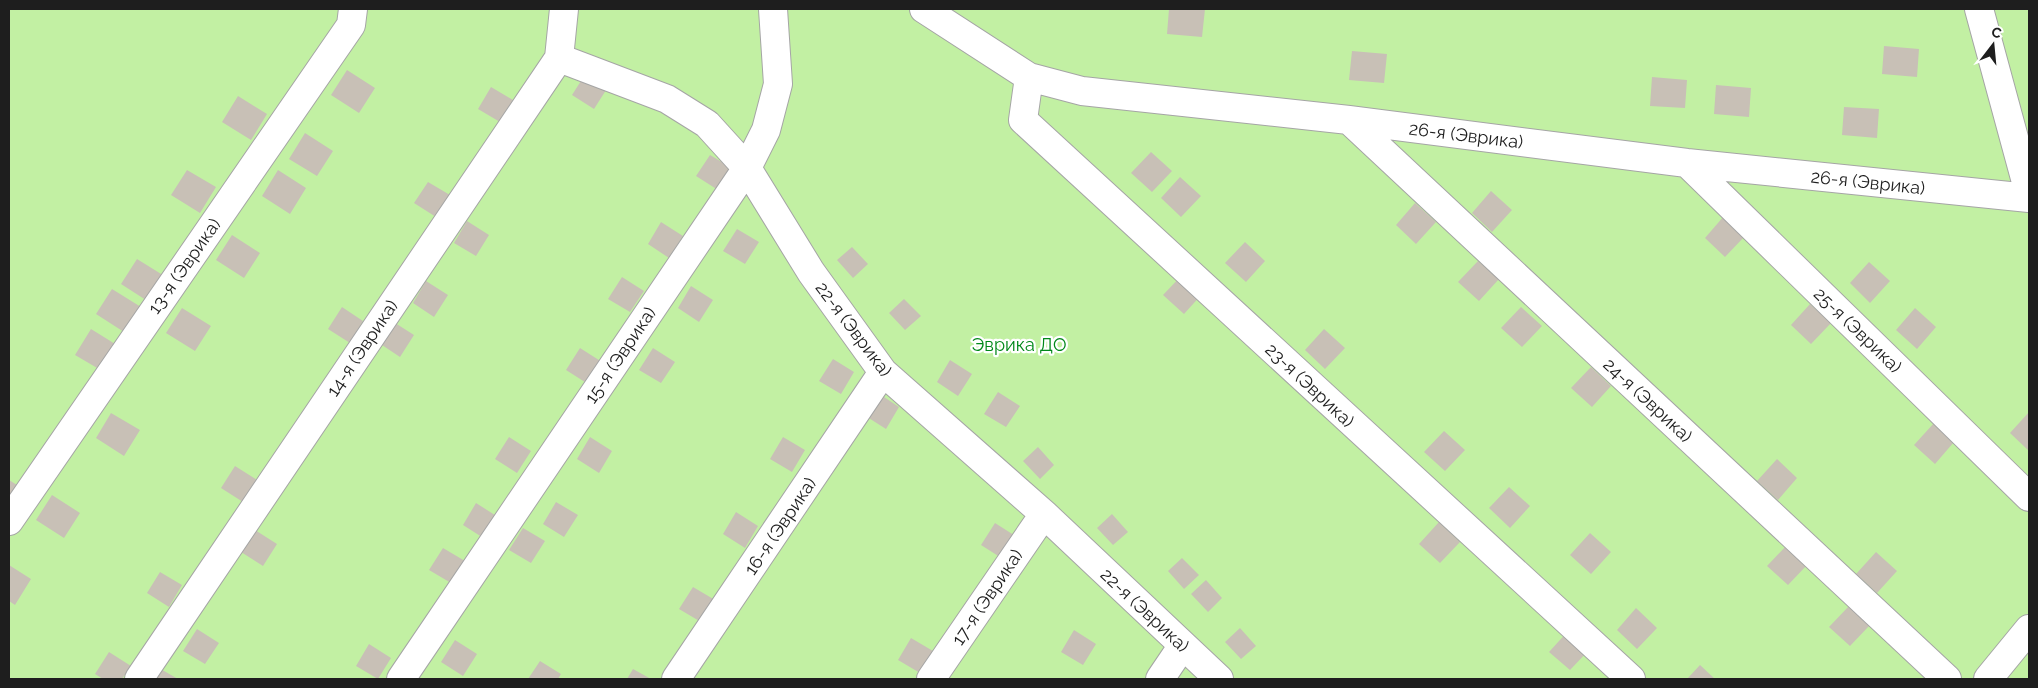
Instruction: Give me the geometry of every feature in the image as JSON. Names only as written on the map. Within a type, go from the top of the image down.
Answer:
[{"type":"lane","name":"13-я (Эврика)","points":[[9,520],[351,25],[353,9]]},
{"type":"lane","name":"14-я (Эврика)","points":[[139,679],[559,58],[564,9]]},
{"type":"lane","name":"15-я (Эврика)","points":[[401,679],[747,168],[766,130],[778,84],[773,9]]},
{"type":"lane","name":"26-я (Эврика)","points":[[924,9],[1029,77],[1082,91],[1349,120],[1688,163],[2029,198]]},
{"type":"lane","points":[[1979,9],[2029,193]]},
{"type":"lane","name":"22-я (Эврика)","points":[[559,58],[667,99],[708,124],[747,168],[811,272],[883,372],[1044,514],[1219,679]]},
{"type":"lane","name":"23-я (Эврика)","points":[[1029,77],[1022,120],[1631,679]]},
{"type":"lane","name":"24-я (Эврика)","points":[[1349,120],[1947,679]]},
{"type":"lane","name":"25-я (Эврика)","points":[[1688,163],[2029,497]]},
{"type":"lane","name":"16-я (Эврика)","points":[[676,679],[883,372]]},
{"type":"lane","name":"17-я (Эврика)","points":[[931,679],[1044,514]]},
{"type":"lane","points":[[1988,679],[2029,629]]},
{"type":"lane","points":[[1160,679],[1183,645]]},
{"type":"green space","name":"Эврика ДО","points":[[9,9],[2029,9],[2029,679],[9,679]]},
{"type":"building","points":[[1169,9],[1205,9],[1202,37],[1167,34]]},
{"type":"building","points":[[1884,46],[1919,49],[1917,77],[1882,74]]},
{"type":"building","points":[[1352,51],[1387,54],[1384,83],[1349,80]]},
{"type":"building","points":[[347,70],[375,88],[359,113],[331,95]]},
{"type":"building","points":[[586,73],[608,87],[594,109],[572,95]]},
{"type":"building","points":[[1652,77],[1687,80],[1685,108],[1650,106]]},
{"type":"building","points":[[1716,85],[1751,88],[1749,117],[1714,114]]},
{"type":"building","points":[[491,87],[513,100],[500,122],[478,109]]},
{"type":"building","points":[[238,96],[267,114],[251,140],[222,122]]},
{"type":"building","points":[[1844,107],[1879,109],[1877,138],[1842,135]]},
{"type":"building","points":[[305,133],[333,151],[317,176],[289,159]]},
{"type":"building","points":[[1151,152],[1172,171],[1152,192],[1131,173]]},
{"type":"building","points":[[710,155],[732,168],[718,190],[696,176]]},
{"type":"building","points":[[187,170],[216,187],[200,213],[171,195]]},
{"type":"building","points":[[278,170],[306,188],[290,214],[262,196]]},
{"type":"building","points":[[1180,177],[1201,196],[1181,217],[1161,198]]},
{"type":"building","points":[[428,182],[450,195],[436,217],[414,203]]},
{"type":"building","points":[[1491,191],[1512,210],[1492,232],[1472,213]]},
{"type":"building","points":[[1415,203],[1436,222],[1416,244],[1396,225]]},
{"type":"building","points":[[1724,216],[1745,236],[1725,257],[1705,238]]},
{"type":"building","points":[[467,221],[489,235],[476,256],[454,243]]},
{"type":"building","points":[[661,222],[683,236],[669,258],[648,244]]},
{"type":"building","points":[[737,229],[759,242],[745,264],[723,251]]},
{"type":"building","points":[[232,235],[260,253],[244,278],[216,260]]},
{"type":"building","points":[[1245,242],[1265,261],[1246,282],[1225,263]]},
{"type":"building","points":[[852,247],[868,264],[853,278],[837,260]]},
{"type":"building","points":[[137,259],[166,277],[149,302],[121,284]]},
{"type":"building","points":[[1478,261],[1499,279],[1479,301],[1458,282]]},
{"type":"building","points":[[1869,262],[1890,281],[1870,303],[1850,283]]},
{"type":"building","points":[[1183,274],[1203,293],[1184,314],[1163,295]]},
{"type":"building","points":[[622,277],[644,291],[630,312],[608,299]]},
{"type":"building","points":[[426,281],[448,295],[434,317],[413,303]]},
{"type":"building","points":[[691,286],[713,300],[699,322],[678,308]]},
{"type":"building","points":[[112,289],[141,307],[124,332],[96,314]]},
{"type":"building","points":[[904,299],[921,316],[905,330],[889,313]]},
{"type":"building","points":[[1810,304],[1831,323],[1811,344],[1791,325]]},
{"type":"building","points":[[342,307],[363,321],[350,343],[328,329]]},
{"type":"building","points":[[1521,307],[1542,326],[1522,347],[1501,328]]},
{"type":"building","points":[[182,308],[211,326],[195,351],[166,333]]},
{"type":"building","points":[[1915,308],[1936,327],[1917,349],[1896,330]]},
{"type":"building","points":[[392,321],[414,335],[400,357],[379,343]]},
{"type":"building","points":[[91,329],[120,347],[104,372],[75,355]]},
{"type":"building","points":[[1324,329],[1345,348],[1325,369],[1305,350]]},
{"type":"building","points":[[580,348],[602,362],[588,384],[566,370]]},
{"type":"building","points":[[653,348],[675,362],[661,383],[639,370]]},
{"type":"building","points":[[833,359],[854,372],[841,394],[819,381]]},
{"type":"building","points":[[950,360],[972,374],[958,396],[937,382]]},
{"type":"building","points":[[1591,367],[1611,386],[1592,407],[1571,388]]},
{"type":"building","points":[[998,392],[1020,406],[1006,427],[984,414]]},
{"type":"building","points":[[878,393],[899,407],[886,429],[864,415]]},
{"type":"building","points":[[2029,412],[2029,451],[2010,433]]},
{"type":"building","points":[[111,413],[140,430],[124,456],[96,438]]},
{"type":"building","points":[[1934,423],[1954,442],[1935,464],[1914,445]]},
{"type":"building","points":[[1444,431],[1465,450],[1445,471],[1424,452]]},
{"type":"building","points":[[509,437],[531,451],[517,473],[495,459]]},
{"type":"building","points":[[590,437],[612,451],[599,473],[577,459]]},
{"type":"building","points":[[783,437],[805,450],[792,472],[770,459]]},
{"type":"building","points":[[1038,447],[1054,465],[1040,479],[1023,461]]},
{"type":"building","points":[[1777,459],[1797,478],[1778,500],[1757,481]]},
{"type":"building","points":[[235,466],[257,480],[243,502],[221,488]]},
{"type":"building","points":[[9,480],[22,488],[9,508]]},
{"type":"building","points":[[1509,487],[1530,506],[1510,528],[1489,508]]},
{"type":"building","points":[[52,495],[80,513],[64,538],[36,520]]},
{"type":"building","points":[[556,502],[578,515],[564,537],[543,524]]},
{"type":"building","points":[[476,503],[498,517],[485,539],[463,525]]},
{"type":"building","points":[[736,512],[758,526],[745,548],[723,534]]},
{"type":"building","points":[[1112,514],[1128,532],[1113,545],[1097,528]]},
{"type":"building","points":[[1439,522],[1460,542],[1440,563],[1419,544]]},
{"type":"building","points":[[995,523],[1017,537],[1003,559],[981,545]]},
{"type":"building","points":[[523,528],[545,541],[531,563],[509,550]]},
{"type":"building","points":[[255,530],[277,544],[263,566],[241,552]]},
{"type":"building","points":[[1590,533],[1611,552],[1591,574],[1570,555]]},
{"type":"building","points":[[1787,545],[1808,564],[1788,585],[1767,566]]},
{"type":"building","points":[[443,548],[465,561],[451,583],[429,570]]},
{"type":"building","points":[[1876,552],[1897,571],[1877,593],[1856,574]]},
{"type":"building","points":[[1182,558],[1199,575],[1184,589],[1168,571]]},
{"type":"building","points":[[9,565],[31,579],[15,605],[9,601]]},
{"type":"building","points":[[160,572],[182,585],[169,607],[147,593]]},
{"type":"building","points":[[1206,580],[1222,598],[1208,612],[1191,594]]},
{"type":"building","points":[[693,587],[715,600],[701,622],[679,609]]},
{"type":"building","points":[[1849,606],[1870,625],[1850,646],[1829,627]]},
{"type":"building","points":[[1636,608],[1657,628],[1637,649],[1617,630]]},
{"type":"building","points":[[1240,628],[1256,646],[1241,659],[1225,642]]},
{"type":"building","points":[[197,629],[219,643],[205,664],[183,651]]},
{"type":"building","points":[[1074,630],[1096,644],[1083,665],[1061,652]]},
{"type":"building","points":[[1569,630],[1590,649],[1570,670],[1549,652]]},
{"type":"building","points":[[911,638],[933,651],[920,673],[898,660]]},
{"type":"building","points":[[455,640],[477,654],[463,676],[441,662]]},
{"type":"building","points":[[369,644],[391,658],[378,679],[356,666]]},
{"type":"building","points":[[109,652],[131,666],[122,679],[103,679],[95,674]]},
{"type":"building","points":[[540,661],[561,674],[558,679],[528,679]]},
{"type":"building","points":[[1700,665],[1715,679],[1687,679]]},
{"type":"building","points":[[159,668],[178,679],[152,679]]},
{"type":"building","points":[[633,669],[651,679],[627,679]]}]
